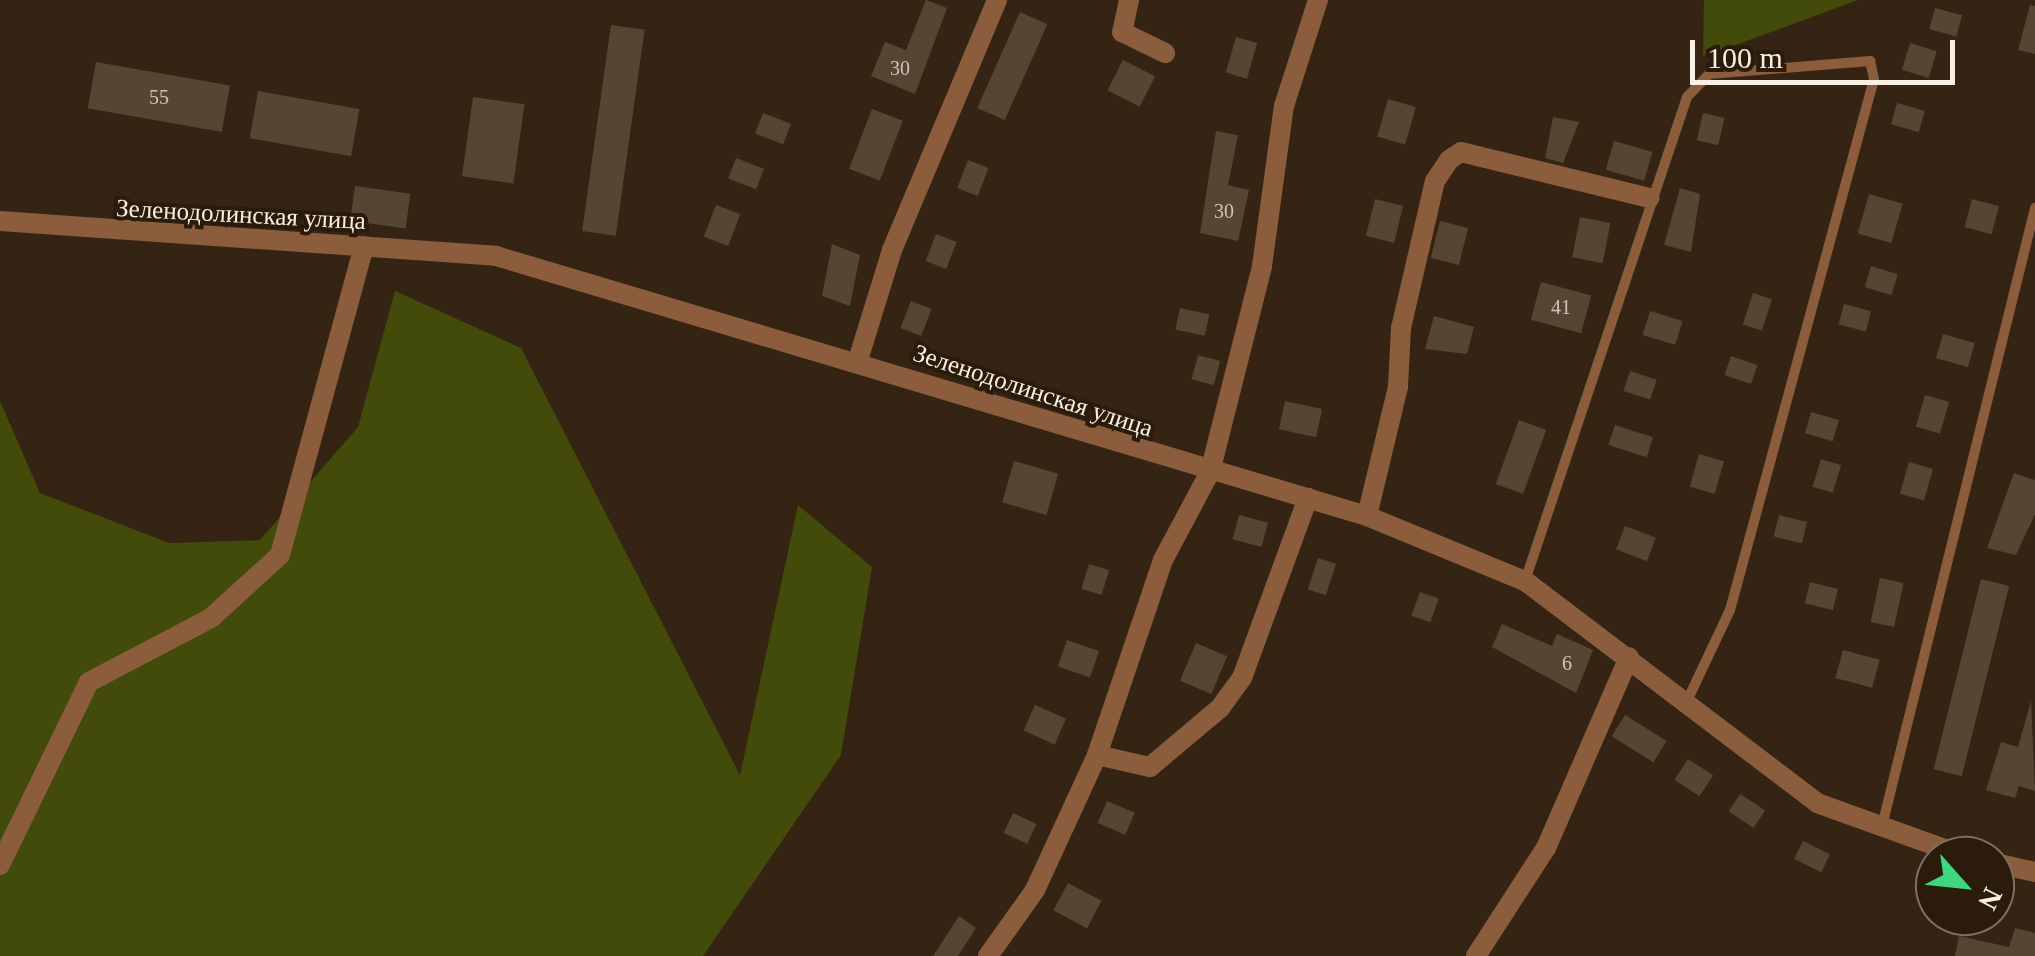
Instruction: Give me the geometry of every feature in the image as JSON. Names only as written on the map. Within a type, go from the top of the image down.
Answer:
[{"type":"street","points":[[858,360],[892,250],[998,0]]},
{"type":"street","points":[[1129,0],[1122,32],[1165,53]]},
{"type":"street","points":[[988,956],[1035,890],[1097,755],[1163,560],[1210,472],[1262,266],[1284,106],[1318,0]]},
{"type":"street","points":[[1367,516],[1405,310],[1435,181],[1449,160],[1461,152],[1648,198]]},
{"type":"street","name":"Зеленодолинская улица","points":[[0,221],[496,256],[858,360],[1210,472],[1367,516],[1525,580],[1817,802],[1880,832],[1915,842]]},
{"type":"street","points":[[0,865],[90,682],[212,618],[280,555],[364,246]]},
{"type":"street","points":[[1097,755],[1150,767],[1220,708],[1242,678],[1308,498]]},
{"type":"street","points":[[1476,956],[1546,848],[1629,658]]},
{"type":"lane","points":[[1525,580],[1607,352],[1648,198],[1687,96],[1708,74],[1870,61],[1874,78],[1730,610],[1686,703]]},
{"type":"lane","points":[[1880,832],[2035,208]]},
{"type":"green space","points":[[1704,0],[1858,0],[1703,57]]},
{"type":"green space","points":[[395,291],[521,348],[740,775],[798,505],[872,567],[841,755],[703,956],[0,956],[0,401],[40,493],[169,543],[260,540],[358,427]]},
{"type":"building","points":[[926,0],[947,8],[915,94],[871,76],[885,42],[906,50]]},
{"type":"building","points":[[2030,5],[2035,6],[2035,54],[2018,50]]},
{"type":"building","points":[[1935,8],[1962,15],[1956,36],[1929,29]]},
{"type":"building","points":[[1020,12],[1047,24],[1005,120],[977,108]]},
{"type":"building","points":[[611,25],[645,30],[616,236],[582,231]]},
{"type":"building","points":[[1236,37],[1257,43],[1247,79],[1226,73]]},
{"type":"building","points":[[1910,43],[1937,51],[1929,78],[1902,70]]},
{"type":"building","points":[[1123,60],[1155,76],[1140,107],[1108,90]]},
{"type":"building","points":[[96,62],[230,86],[222,132],[88,108]]},
{"type":"building","points":[[258,91],[359,109],[351,156],[250,138]]},
{"type":"building","points":[[473,97],[524,104],[513,183],[462,176]]},
{"type":"building","points":[[1388,99],[1416,107],[1405,144],[1377,136]]},
{"type":"building","points":[[1897,103],[1925,111],[1919,132],[1891,124]]},
{"type":"building","points":[[872,109],[903,121],[880,181],[849,169]]},
{"type":"building","points":[[763,113],[791,124],[783,144],[755,134]]},
{"type":"building","points":[[1703,113],[1724,118],[1718,145],[1697,140]]},
{"type":"building","points":[[1553,117],[1579,122],[1563,163],[1545,158]]},
{"type":"building","points":[[1216,131],[1238,135],[1228,185],[1249,190],[1238,241],[1200,233]]},
{"type":"building","points":[[1614,141],[1652,152],[1644,181],[1606,170]]},
{"type":"building","points":[[736,158],[764,169],[756,189],[728,179]]},
{"type":"building","points":[[968,160],[989,168],[978,196],[957,188]]},
{"type":"building","points":[[355,186],[410,194],[406,228],[350,221]]},
{"type":"building","points":[[1680,188],[1700,194],[1691,252],[1664,245]]},
{"type":"building","points":[[1869,194],[1903,204],[1891,243],[1858,233]]},
{"type":"building","points":[[1375,199],[1403,206],[1394,243],[1366,236]]},
{"type":"building","points":[[1972,199],[1999,206],[1992,234],[1964,227]]},
{"type":"building","points":[[716,205],[740,214],[728,246],[704,237]]},
{"type":"building","points":[[1580,217],[1610,223],[1603,263],[1572,257]]},
{"type":"building","points":[[1440,221],[1468,228],[1459,265],[1431,258]]},
{"type":"building","points":[[936,234],[957,242],[946,269],[926,261]]},
{"type":"building","points":[[832,244],[860,255],[850,306],[822,296]]},
{"type":"building","points":[[1871,266],[1898,274],[1891,295],[1865,287]]},
{"type":"building","points":[[1541,282],[1591,295],[1581,333],[1531,320]]},
{"type":"building","points":[[1753,293],[1772,299],[1762,331],[1743,324]]},
{"type":"building","points":[[911,301],[932,309],[921,336],[901,328]]},
{"type":"building","points":[[1844,304],[1871,311],[1866,332],[1839,324]]},
{"type":"building","points":[[1180,308],[1209,314],[1205,336],[1175,330]]},
{"type":"building","points":[[1650,311],[1683,321],[1675,345],[1643,335]]},
{"type":"building","points":[[1434,316],[1474,327],[1467,354],[1425,349]]},
{"type":"building","points":[[1943,334],[1975,343],[1968,367],[1936,358]]},
{"type":"building","points":[[1198,355],[1220,361],[1214,385],[1192,379]]},
{"type":"building","points":[[1731,356],[1757,365],[1751,384],[1724,375]]},
{"type":"building","points":[[1630,371],[1657,380],[1650,400],[1624,391]]},
{"type":"building","points":[[1925,395],[1949,402],[1940,434],[1916,427]]},
{"type":"building","points":[[1285,401],[1322,409],[1316,437],[1279,429]]},
{"type":"building","points":[[1811,412],[1839,420],[1833,441],[1805,433]]},
{"type":"building","points":[[1519,420],[1546,430],[1523,494],[1496,484]]},
{"type":"building","points":[[1615,425],[1653,437],[1647,457],[1609,445]]},
{"type":"building","points":[[1699,454],[1724,461],[1715,494],[1690,487]]},
{"type":"building","points":[[1821,459],[1841,465],[1833,493],[1813,487]]},
{"type":"building","points":[[1014,461],[1058,474],[1046,515],[1002,502]]},
{"type":"building","points":[[1909,462],[1933,469],[1924,501],[1900,494]]},
{"type":"building","points":[[2014,473],[2035,480],[2035,514],[2016,555],[1987,548]]},
{"type":"building","points":[[1239,515],[1268,523],[1262,547],[1233,539]]},
{"type":"building","points":[[1779,515],[1807,522],[1802,543],[1774,536]]},
{"type":"building","points":[[1625,526],[1656,538],[1647,561],[1616,549]]},
{"type":"building","points":[[1318,558],[1336,564],[1326,595],[1308,589]]},
{"type":"building","points":[[1089,564],[1109,570],[1101,595],[1081,589]]},
{"type":"building","points":[[1880,578],[1903,583],[1894,627],[1871,622]]},
{"type":"building","points":[[1981,579],[2009,586],[1962,776],[1934,769]]},
{"type":"building","points":[[1810,582],[1838,589],[1833,610],[1805,603]]},
{"type":"building","points":[[1420,592],[1439,599],[1430,622],[1411,615]]},
{"type":"building","points":[[1502,624],[1552,646],[1557,634],[1593,650],[1576,693],[1492,647]]},
{"type":"building","points":[[1067,640],[1099,651],[1090,678],[1058,666]]},
{"type":"building","points":[[1196,643],[1227,656],[1211,694],[1180,681]]},
{"type":"building","points":[[1843,650],[1880,660],[1872,688],[1835,678]]},
{"type":"building","points":[[2031,701],[2035,791],[2019,786],[2015,798],[1986,790],[2001,742],[2018,747]]},
{"type":"building","points":[[1035,705],[1066,719],[1055,744],[1024,731]]},
{"type":"building","points":[[1625,715],[1667,741],[1653,762],[1612,736]]},
{"type":"building","points":[[1688,759],[1713,775],[1700,796],[1674,780]]},
{"type":"building","points":[[1740,794],[1765,810],[1754,828],[1729,812]]},
{"type":"building","points":[[1107,801],[1135,813],[1125,835],[1098,823]]},
{"type":"building","points":[[1013,813],[1037,824],[1027,844],[1004,833]]},
{"type":"building","points":[[1803,841],[1830,854],[1821,872],[1794,859]]},
{"type":"building","points":[[1068,883],[1102,901],[1087,928],[1053,910]]},
{"type":"building","points":[[959,916],[976,928],[958,956],[933,956]]},
{"type":"building","points":[[2015,928],[2035,933],[2035,956],[1955,956],[1959,936],[2009,947]]}]
